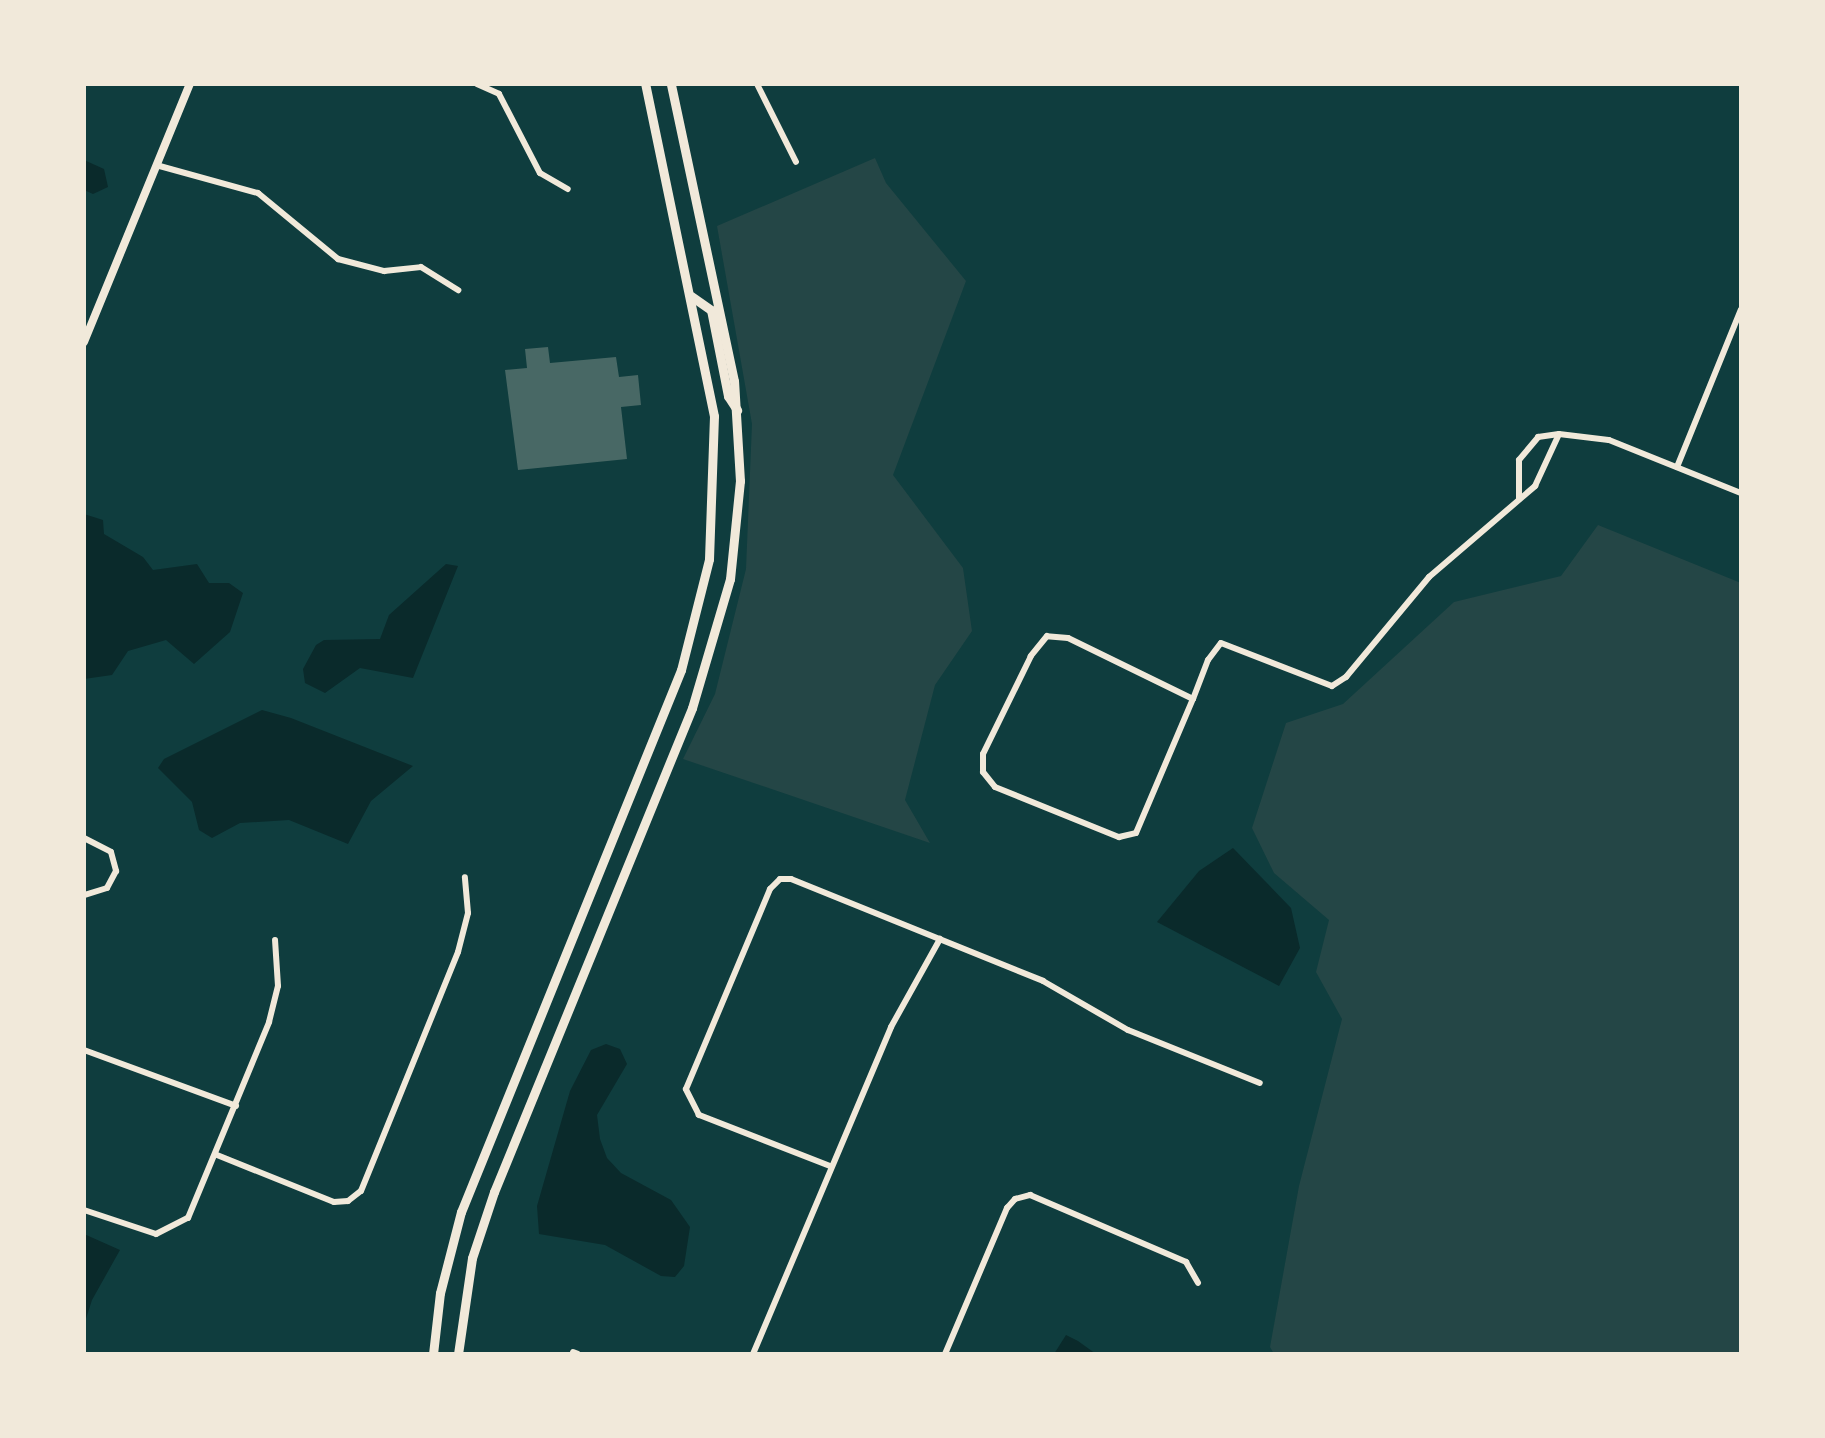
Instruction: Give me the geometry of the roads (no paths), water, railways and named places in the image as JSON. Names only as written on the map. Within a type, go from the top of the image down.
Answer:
[{"type":"main road","points":[[433,1354],[440,1293],[461,1212],[670,700],[700,604],[712,531],[716,444],[691,296],[645,84]]},
{"type":"main road","points":[[458,1354],[470,1270],[494,1192],[713,647],[736,535],[738,412],[671,84]]},
{"type":"main road","points":[[691,296],[711,310],[728,396],[738,412]]},
{"type":"street","points":[[84,342],[190,84]]},
{"type":"street","points":[[477,84],[499,94],[540,173],[568,189]]},
{"type":"street","points":[[757,84],[796,162]]},
{"type":"street","points":[[156,165],[258,193],[338,259],[384,271],[421,267],[458,290]]},
{"type":"street","points":[[1677,467],[1741,309]]},
{"type":"street","points":[[1193,699],[1068,638],[1047,636],[1031,656],[983,754],[983,772],[995,787],[1119,837],[1136,833],[1193,699],[1221,643],[1332,686],[1346,677],[1429,577],[1535,486],[1559,434]]},
{"type":"street","points":[[1519,499],[1519,460],[1538,437],[1559,434],[1609,440],[1741,493]]},
{"type":"street","points":[[84,838],[111,852],[116,871],[107,888],[84,895]]},
{"type":"street","points":[[217,1155],[334,1202],[348,1201],[361,1191],[458,952],[468,913],[465,877]]},
{"type":"street","points":[[830,1166],[699,1115],[686,1089],[770,889],[780,879],[791,879],[1043,981],[1128,1030],[1260,1083]]},
{"type":"street","points":[[753,1354],[891,1027],[940,939]]},
{"type":"street","points":[[84,1210],[140,1230],[167,1232],[188,1218],[217,1155],[275,1000],[275,940]]},
{"type":"street","points":[[84,1050],[236,1106]]},
{"type":"street","points":[[945,1354],[1007,1208],[1015,1199],[1030,1195],[1186,1262],[1198,1283]]}]
